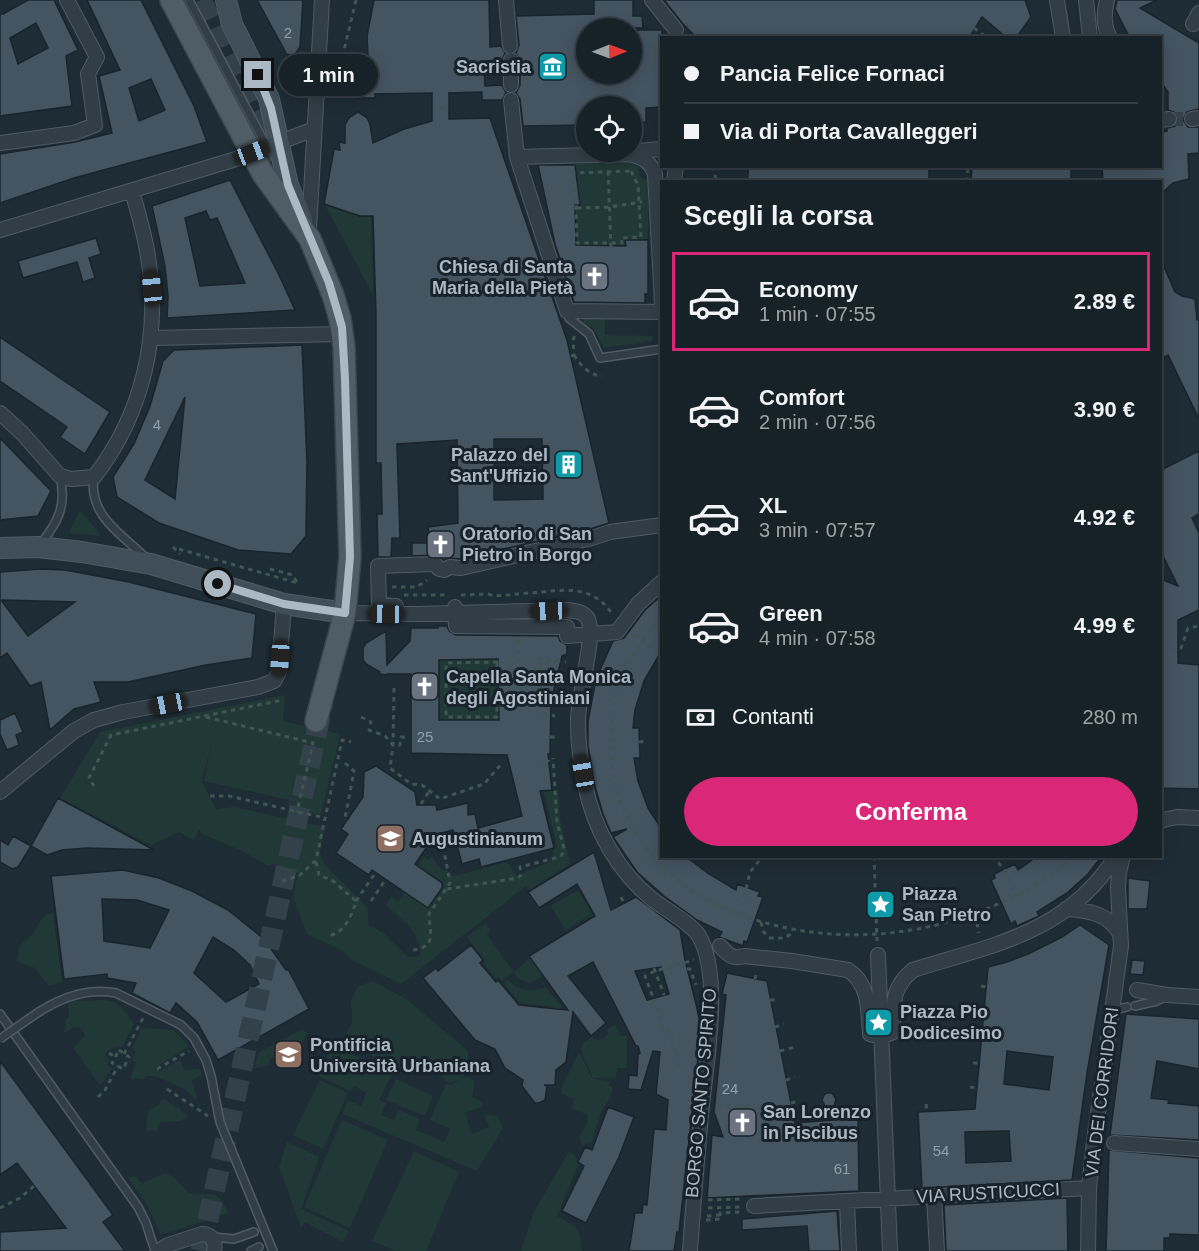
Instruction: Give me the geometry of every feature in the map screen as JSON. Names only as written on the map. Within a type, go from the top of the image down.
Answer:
[{"type":"main road","points":[[171,0],[266,148],[263,174],[310,239],[331,289],[343,334],[350,557],[345,613],[322,713]]},
{"type":"street","points":[[0,143],[74,133],[95,124],[88,74],[97,57],[67,0]]},
{"type":"street","points":[[310,239],[309,206],[322,0]]},
{"type":"street","points":[[506,0],[512,85]]},
{"type":"street","points":[[652,0],[676,30]]},
{"type":"street","points":[[1057,0],[1063,36]]},
{"type":"street","points":[[1086,0],[1090,36]]},
{"type":"street","points":[[1107,0],[1104,12],[1105,28],[1109,36]]},
{"type":"street","points":[[228,9],[266,92],[266,148],[286,173],[292,197],[310,239]]},
{"type":"street","points":[[511,100],[517,157],[567,311],[660,312]]},
{"type":"street","points":[[0,230],[266,148],[314,129]]},
{"type":"street","points":[[642,151],[660,149]]},
{"type":"street","points":[[517,157],[576,155]]},
{"type":"street","points":[[642,158],[655,174],[660,253]]},
{"type":"street","points":[[0,413],[22,433],[60,476],[71,479],[94,477],[115,445],[133,407],[152,338],[153,304],[150,272],[132,191]]},
{"type":"street","points":[[152,338],[343,334]]},
{"type":"street","points":[[660,525],[610,532],[461,568],[450,567],[444,570],[439,569],[435,564],[378,566],[378,594],[379,606],[456,607],[456,626],[567,627],[567,636],[617,632],[638,604],[660,584]]},
{"type":"street","points":[[0,548],[38,547],[152,564],[283,595],[345,613],[456,614],[568,610],[586,616],[590,634],[578,722],[580,760],[589,803],[600,831],[625,871],[637,886],[695,931],[735,958],[744,956],[792,961],[848,970],[864,987],[870,1034],[881,1036],[893,1032],[894,997],[903,978],[913,970],[1026,934],[1048,922],[1082,898],[1102,877],[1115,858]]},
{"type":"street","points":[[0,792],[74,732],[94,720],[123,712],[258,687],[274,681],[279,672],[283,595]]},
{"type":"street","points":[[1163,820],[1177,817],[1199,818]]},
{"type":"street","name":"VIA DEI CORRIDORI","points":[[1088,1251],[1089,1188],[1094,1141],[1121,946],[1118,888],[1122,858]]},
{"type":"street","points":[[1066,909],[1098,914],[1108,920],[1120,934]]},
{"type":"street","name":"BORGO SANTO SPIRITO","points":[[690,1251],[711,1000],[710,942]]},
{"type":"street","points":[[878,955],[890,1251]]},
{"type":"street","points":[[1114,998],[1119,991],[1133,989],[1167,995],[1199,997]]},
{"type":"street","points":[[1094,1141],[1199,1149]]},
{"type":"street","name":"VIA RUSTICUCCI","points":[[755,1206],[1089,1188]]},
{"type":"street","points":[[934,1196],[937,1251]]},
{"type":"street","points":[[847,1201],[849,1251]]},
{"type":"street","points":[[157,1251],[199,1234],[209,1236],[215,1244],[214,1251]]},
{"type":"lane","points":[[189,0],[266,148]]},
{"type":"lane","points":[[567,311],[569,318],[589,334],[600,358],[660,350]]},
{"type":"lane","points":[[38,547],[61,510],[63,492],[60,476]]},
{"type":"lane","points":[[94,477],[94,498],[100,513],[152,564]]},
{"type":"lane","points":[[0,1039],[56,1003],[76,994],[98,991],[116,993],[181,1025],[199,1046],[212,1076],[220,1122],[273,1251]]},
{"type":"lane","points":[[1111,1016],[1119,1009],[1157,1001],[1167,995]]},
{"type":"lane","points":[[0,1014],[138,1207],[157,1251]]},
{"type":"lane","points":[[209,1236],[234,1239],[254,1232]]},
{"type":"lane","points":[[251,1251],[259,1247]]},
{"type":"path","points":[[334,92],[356,0]]},
{"type":"path","points":[[974,28],[985,36]]},
{"type":"path","points":[[442,100],[442,111]]},
{"type":"path","points":[[608,171],[611,250]]},
{"type":"path","points":[[608,171],[631,171],[638,185],[641,237],[621,238],[621,243],[577,243],[572,173],[608,171]]},
{"type":"path","points":[[576,208],[640,203]]},
{"type":"path","points":[[579,325],[573,340],[572,356],[592,374],[602,376]]},
{"type":"path","points":[[179,549],[206,559],[297,583],[293,575],[270,569]]},
{"type":"path","points":[[232,570],[233,566]]},
{"type":"path","points":[[255,578],[256,572]]},
{"type":"path","points":[[283,580],[283,595]]},
{"type":"path","points":[[391,587],[417,587],[427,580]]},
{"type":"path","points":[[378,594],[447,595]]},
{"type":"path","points":[[458,595],[488,594],[494,596]]},
{"type":"path","points":[[660,617],[641,641],[627,666],[614,699],[610,742],[614,780],[622,807],[639,837],[660,864],[687,886],[717,905],[761,922],[793,930],[824,934],[877,934],[936,926],[975,914],[1016,896],[1054,874],[1070,858]]},
{"type":"path","points":[[1171,649],[1181,648],[1188,628],[1199,626]]},
{"type":"path","points":[[622,627],[660,653]]},
{"type":"path","points":[[519,653],[519,670],[541,669]]},
{"type":"path","points":[[555,716],[543,714],[541,669],[543,661],[566,662]]},
{"type":"path","points":[[496,662],[497,717],[473,717],[446,717],[446,663],[496,662]]},
{"type":"path","points":[[394,688],[393,745],[390,768],[411,784],[422,785],[440,799],[484,784],[503,762]]},
{"type":"path","points":[[94,786],[89,778],[111,735],[283,700]]},
{"type":"path","points":[[204,716],[313,743],[297,812]]},
{"type":"path","points":[[361,717],[371,722],[369,730],[385,735],[393,745]]},
{"type":"path","points":[[393,745],[400,745],[401,737],[405,737]]},
{"type":"path","points":[[550,737],[555,737]]},
{"type":"path","points":[[351,742],[342,740],[316,860],[319,875],[333,881],[356,901]]},
{"type":"path","points":[[639,741],[646,741]]},
{"type":"path","points":[[447,889],[518,878],[521,875],[520,867],[562,855],[564,849],[557,822],[551,759],[543,769]]},
{"type":"path","points":[[345,763],[354,771],[345,818],[347,819]]},
{"type":"path","points":[[421,804],[430,790]]},
{"type":"path","points":[[210,796],[229,796],[325,818]]},
{"type":"path","points":[[413,950],[424,947],[429,942],[432,931],[429,914],[447,889],[450,879],[444,851],[430,842]]},
{"type":"path","points":[[740,915],[750,872],[761,858]]},
{"type":"path","points":[[874,858],[878,955]]},
{"type":"path","points":[[994,858],[1004,869],[1016,896]]},
{"type":"path","points":[[282,881],[299,876],[316,860]]},
{"type":"path","points":[[327,936],[333,936],[342,929],[353,912],[356,901],[376,872]]},
{"type":"path","points":[[371,901],[386,879]]},
{"type":"path","points":[[621,897],[624,903]]},
{"type":"path","points":[[975,914],[979,933]]},
{"type":"path","points":[[761,922],[769,939],[786,938],[793,930]]},
{"type":"path","points":[[681,1065],[678,1065],[678,1050],[672,1050],[672,1031],[662,1031],[659,1012],[645,976],[654,970],[694,960]]},
{"type":"path","points":[[687,969],[690,969],[696,985]]},
{"type":"path","points":[[654,970],[664,995]]},
{"type":"path","points":[[981,986],[986,987]]},
{"type":"path","points":[[770,1000],[778,1000]]},
{"type":"path","points":[[124,1053],[148,1008]]},
{"type":"path","points":[[654,1015],[659,1012]]},
{"type":"path","points":[[978,1017],[983,1017]]},
{"type":"path","points":[[775,1027],[784,1024]]},
{"type":"path","points":[[157,1069],[199,1046]]},
{"type":"path","points":[[780,1051],[795,1047]]},
{"type":"path","points":[[118,1050],[129,1057],[123,1069],[112,1063],[115,1057],[118,1050]]},
{"type":"path","points":[[109,1053],[115,1057]]},
{"type":"path","points":[[973,1062],[979,1063]]},
{"type":"path","points":[[126,1064],[131,1066]]},
{"type":"path","points":[[98,1097],[105,1090],[117,1066]]},
{"type":"path","points":[[786,1080],[795,1077]]},
{"type":"path","points":[[970,1087],[977,1088]]},
{"type":"path","points":[[167,1089],[215,1120]]},
{"type":"path","points":[[791,1103],[800,1101]]},
{"type":"path","points":[[719,1104],[765,1111],[765,1122],[770,1124],[769,1142]]},
{"type":"path","points":[[926,1104],[927,1112]]},
{"type":"path","points":[[844,1116],[845,1111]]},
{"type":"path","points":[[842,1168],[848,1168]]},
{"type":"path","points":[[0,1208],[20,1198],[34,1186]]},
{"type":"path","points":[[755,1206],[757,1211],[706,1216],[705,1208],[755,1206]]},
{"type":"path","points":[[705,1220],[720,1219],[720,1215]]},
{"type":"green space","points":[[638,162],[639,174],[643,179],[648,179],[648,240],[626,240],[626,246],[576,245],[575,206],[580,205],[575,164]]},
{"type":"green space","points":[[325,205],[360,217],[371,216],[373,295]]},
{"type":"green space","points":[[584,319],[605,319],[605,335],[654,337],[651,342],[604,348],[592,326],[586,327],[582,323]]},
{"type":"green space","points":[[80,510],[100,534],[99,536],[69,533]]},
{"type":"green space","points":[[498,659],[499,720],[439,720],[439,660]]},
{"type":"green space","points":[[285,695],[283,721],[340,734],[321,815],[288,807],[289,800],[204,781],[212,739],[202,782],[216,809],[234,807],[325,827],[320,851],[323,863],[367,907],[369,925],[383,933],[408,957],[416,957],[420,954],[417,939],[409,926],[386,905],[391,897],[398,902],[405,892],[428,908],[444,885],[417,866],[424,857],[429,860],[432,857],[442,870],[454,876],[507,862],[519,879],[524,872],[552,861],[554,849],[557,847],[544,792],[558,790],[560,820],[570,864],[529,890],[526,886],[401,984],[350,959],[343,951],[307,934],[293,897],[298,873],[273,864],[269,866],[240,850],[202,834],[199,830],[194,840],[179,832],[151,845],[60,798],[100,732]]},
{"type":"green space","points":[[578,890],[592,914],[565,930],[551,906]]},
{"type":"green space","points":[[53,913],[62,982],[49,986],[35,968],[17,961],[20,945],[32,934],[46,914]]},
{"type":"green space","points":[[485,923],[491,930],[487,935],[514,972],[501,981],[498,977],[496,979],[483,963],[485,961],[467,937]]},
{"type":"green space","points":[[530,958],[543,976],[530,983],[519,979],[514,972]]},
{"type":"green space","points":[[508,980],[516,987],[525,990],[545,987],[562,1007],[558,1011],[547,1006],[520,1003],[503,983]]},
{"type":"green space","points":[[373,981],[406,999],[468,1051],[469,1068],[461,1079],[452,1083],[446,1082],[433,1065],[406,1071],[358,1049],[351,1043],[347,1032],[352,1023],[351,1001],[358,986]]},
{"type":"green space","points":[[105,1000],[119,1005],[134,1024],[122,1048],[118,1046],[110,1049],[105,1056],[109,1060],[107,1065],[112,1068],[100,1085],[73,1048],[85,1036],[82,1028],[74,1027],[64,1033],[65,1021],[69,1016],[68,1004],[75,1001]]},
{"type":"green space","points":[[615,1025],[621,1036],[627,1036],[627,1068],[617,1068],[616,1078],[593,1078],[580,1049],[584,1042],[592,1037],[597,1040],[604,1038],[609,1034],[606,1030]]},
{"type":"green space","points":[[142,1028],[173,1030],[187,1044],[188,1047],[156,1067],[159,1071],[180,1060],[185,1070],[200,1069],[202,1075],[192,1080],[197,1100],[186,1090],[155,1076],[133,1080],[131,1077],[136,1063],[133,1060],[136,1050],[132,1048]]},
{"type":"green space","points":[[303,1029],[307,1034],[300,1047],[290,1049],[270,1059],[269,1065],[254,1069],[258,1053]]},
{"type":"green space","points":[[332,1038],[338,1055],[347,1052],[393,1072],[379,1100],[386,1103],[381,1115],[394,1120],[399,1110],[419,1119],[416,1130],[444,1142],[451,1129],[430,1120],[446,1084],[451,1085],[467,1077],[475,1081],[472,1097],[483,1103],[483,1106],[465,1113],[472,1134],[489,1127],[484,1114],[498,1116],[503,1128],[477,1171],[343,1114],[347,1100],[361,1106],[366,1093],[354,1086],[351,1091],[318,1076],[319,1062],[329,1058],[322,1041]]},
{"type":"green space","points":[[579,1052],[592,1078],[610,1082],[609,1085],[613,1087],[600,1114],[592,1142],[582,1145],[579,1137],[586,1126],[588,1115],[572,1108],[574,1099],[562,1094],[561,1089]]},
{"type":"green space","points":[[396,1079],[433,1096],[425,1116],[386,1100]]},
{"type":"green space","points":[[320,1080],[348,1093],[323,1149],[293,1135]]},
{"type":"green space","points":[[163,1098],[177,1108],[179,1107],[188,1115],[187,1118],[180,1121],[159,1122],[158,1131],[147,1131],[148,1111],[157,1106]]},
{"type":"green space","points":[[342,1120],[388,1140],[350,1228],[304,1207]]},
{"type":"green space","points":[[287,1142],[319,1157],[301,1209],[349,1231],[343,1242],[305,1222],[301,1227],[279,1167]]},
{"type":"green space","points":[[414,1151],[459,1172],[426,1251],[396,1251],[372,1241]]},
{"type":"green space","points":[[569,1151],[576,1157],[578,1165],[557,1216],[579,1232],[582,1251],[521,1251],[533,1214]]},
{"type":"green space","points":[[165,1173],[174,1177],[188,1193],[216,1195],[228,1213],[161,1235],[145,1201],[127,1177],[136,1177],[142,1183]]},
{"type":"building","points":[[28,0],[54,0],[78,50],[66,56],[72,106],[0,116],[0,14]],"holes":[[[36,23],[48,48],[18,64],[10,38]]]},
{"type":"building","points":[[87,0],[141,0],[194,106],[207,142],[74,178],[0,203],[0,154],[75,142],[112,133],[99,76],[120,70]],"holes":[[[151,79],[165,110],[139,121],[129,88]]]},
{"type":"building","points":[[257,0],[303,0],[300,47],[294,56],[286,54]]},
{"type":"building","points":[[374,0],[489,0],[490,47],[501,46],[505,53],[502,60],[484,61],[485,86],[502,85],[506,93],[502,100],[482,100],[482,92],[449,93],[449,119],[490,118],[567,340],[609,523],[460,559],[443,560],[435,555],[412,556],[412,543],[430,543],[428,527],[458,523],[457,440],[397,444],[400,538],[392,538],[391,557],[378,557],[377,514],[382,514],[381,463],[376,463],[373,216],[360,216],[324,204],[334,149],[340,150],[339,142],[345,143],[345,125],[349,118],[358,112],[367,118],[373,143],[404,129],[432,121],[432,93],[375,94],[375,98],[357,98],[357,55],[368,55],[367,36]],"holes":[[[494,439],[542,439],[543,499],[494,500]]]},
{"type":"building","name":"Sacristia","points":[[594,0],[633,0],[633,16],[642,16],[643,28],[642,18],[576,18],[576,84],[642,84],[642,30],[662,30],[662,36],[660,36],[660,107],[646,108],[646,122],[642,122],[642,96],[576,96],[576,125],[523,126],[520,99],[516,93],[520,85],[520,60],[516,53],[519,45],[516,16],[594,14]]},
{"type":"building","points":[[664,0],[1025,0],[1031,17],[1017,36],[1005,36],[982,17],[970,36],[695,36]]},
{"type":"building","points":[[1117,0],[1157,0],[1140,8],[1199,43],[1199,109],[1187,112],[1183,120],[1188,127],[1199,127],[1199,153],[1188,154],[1189,179],[1173,183],[1162,193],[1162,180],[1103,180],[1102,168],[1162,168],[1162,132],[1175,126],[1178,118],[1176,113],[1168,110],[1168,92],[1162,83],[1162,36],[1129,36],[1115,9]]},
{"type":"building","points":[[538,165],[575,165],[580,205],[575,205],[576,245],[626,246],[625,240],[648,240],[648,294],[645,294],[645,303],[574,302],[555,244]]},
{"type":"building","points":[[749,168],[929,168],[929,180],[747,180]]},
{"type":"building","points":[[972,168],[1071,168],[1071,180],[971,180]]},
{"type":"building","points":[[230,180],[295,310],[167,318],[168,296],[165,266],[152,206]],"holes":[[[206,211],[210,220],[217,218],[245,283],[200,286],[185,218]]]},
{"type":"building","points":[[96,238],[101,254],[89,258],[95,278],[83,282],[77,262],[23,278],[18,261]]},
{"type":"building","points":[[1162,262],[1175,292],[1195,299],[1197,320],[1199,320],[1199,419],[1168,355],[1162,358]]},
{"type":"building","points":[[0,337],[110,412],[85,454],[60,437],[67,427],[0,381]]},
{"type":"building","points":[[302,345],[307,462],[306,536],[291,554],[238,550],[159,523],[117,497],[113,477],[134,444],[150,406],[163,361],[174,350]],"holes":[[[185,397],[175,499],[145,480]]]},
{"type":"building","points":[[0,438],[51,491],[38,516],[0,520]]},
{"type":"building","points":[[1199,451],[1199,514],[1192,518],[1199,533],[1199,610],[1178,620],[1178,663],[1199,665],[1199,789],[1162,788],[1162,579],[1178,586],[1162,554],[1162,470]]},
{"type":"building","points":[[65,570],[129,582],[256,614],[252,658],[206,665],[128,682],[94,682],[101,702],[74,709],[50,730],[41,682],[30,686],[7,653],[0,658],[0,572]],"holes":[[[1,600],[75,602],[28,636]]]},
{"type":"building","points":[[660,597],[660,653],[644,681],[635,710],[633,728],[639,728],[640,758],[634,758],[638,781],[648,808],[660,827],[660,858],[688,858],[736,890],[737,884],[760,892],[758,896],[763,897],[747,942],[744,941],[743,946],[719,937],[722,932],[697,920],[664,896],[637,872],[613,837],[627,829],[611,833],[603,814],[594,783],[588,745],[588,721],[595,684],[613,641],[624,638],[645,610]]},
{"type":"building","points":[[438,626],[447,626],[449,631],[456,635],[558,636],[560,641],[567,645],[567,654],[562,656],[551,702],[550,754],[548,754],[552,790],[540,791],[554,848],[481,867],[479,859],[462,864],[453,830],[435,835],[415,864],[442,883],[442,888],[428,908],[372,870],[369,875],[336,853],[348,834],[341,829],[363,797],[364,772],[376,766],[415,792],[417,805],[436,805],[437,810],[468,803],[468,815],[475,814],[478,828],[522,816],[507,755],[411,753],[411,674],[379,674],[380,672],[363,660],[363,648],[366,643],[386,631],[387,665],[410,641],[411,628],[438,628]],"holes":[[[498,659],[499,720],[439,720],[439,660]]]},
{"type":"building","points":[[15,713],[23,732],[16,735],[19,745],[7,750],[0,734],[0,720]]},
{"type":"building","points":[[58,798],[154,850],[87,848],[62,850],[47,855],[31,846]]},
{"type":"building","points":[[13,836],[31,846],[18,867],[12,869],[0,862],[0,840],[8,845]]},
{"type":"building","points":[[594,852],[611,910],[636,897],[680,930],[699,1018],[699,1048],[679,1232],[677,1232],[674,1251],[629,1251],[635,1213],[642,1213],[643,1204],[647,1205],[654,1129],[666,1130],[668,1100],[656,1094],[660,1052],[653,1051],[641,1090],[628,1089],[629,1075],[637,1076],[638,1054],[640,1053],[593,962],[568,976],[606,1023],[591,1036],[573,1012],[566,1062],[556,1070],[555,1085],[544,1085],[547,1086],[545,1100],[539,1103],[535,1103],[522,1086],[523,1080],[505,1068],[495,1049],[475,1040],[423,978],[436,968],[438,971],[471,945],[483,960],[480,963],[519,1005],[568,1010],[529,956],[595,916],[577,884],[539,908],[528,892]],"holes":[[[661,967],[669,994],[647,1000],[635,971]]]},
{"type":"building","points":[[1035,858],[1100,858],[1088,874],[1067,893],[1037,912],[1039,916],[1017,926],[1015,921],[1011,924],[991,880],[995,878],[994,874],[1015,864],[1018,870]]},
{"type":"building","points":[[123,870],[159,878],[192,891],[228,910],[264,939],[286,970],[288,969],[309,1009],[218,1060],[197,1022],[176,1003],[170,1013],[132,993],[136,983],[107,978],[107,974],[64,979],[51,876]],"holes":[[[102,899],[137,900],[169,910],[150,948],[104,941]],[[213,937],[234,950],[250,965],[259,984],[226,1002],[194,973]]]},
{"type":"building","points":[[1128,878],[1150,881],[1147,909],[1128,909]]},
{"type":"building","points":[[1080,925],[1109,945],[1087,1073],[1072,1180],[922,1188],[918,1112],[975,1109],[988,967],[1028,954]],"holes":[[[1007,1051],[1053,1057],[1049,1090],[1004,1084]],[[1009,1131],[1011,1161],[966,1163],[965,1132]]]},
{"type":"building","points":[[1132,960],[1145,961],[1143,975],[1130,974]]},
{"type":"building","points":[[727,973],[767,981],[795,1123],[832,1120],[822,1100],[827,1093],[832,1093],[836,1099],[831,1117],[858,1116],[859,1191],[707,1198],[712,1135],[723,1137],[714,1112],[726,995],[722,994]]},
{"type":"building","points":[[1126,1014],[1199,1019],[1199,1069],[1157,1061],[1151,1098],[1169,1100],[1168,1103],[1199,1106],[1199,1140],[1110,1135]]},
{"type":"building","points":[[0,1061],[113,1215],[103,1222],[125,1251],[0,1251],[0,1232],[66,1228],[17,1163],[0,1175]]},
{"type":"building","points":[[608,1107],[634,1117],[619,1157],[586,1223],[562,1211],[584,1166],[578,1162],[585,1147],[592,1150]]},
{"type":"building","points":[[1109,1150],[1199,1158],[1199,1235],[1170,1234],[1170,1238],[1164,1238],[1164,1251],[1106,1251]]},
{"type":"building","points":[[1067,1198],[1068,1251],[946,1251],[944,1205]]},
{"type":"building","points":[[837,1211],[840,1251],[809,1251],[807,1226],[742,1230],[742,1219]]},
{"type":"tunnel","points":[[201,0],[279,165]]},
{"type":"tunnel","points":[[1169,119],[1192,119]]},
{"type":"tunnel","points":[[201,1251],[323,704]]},
{"type":"place","name":"Sacristia","points":[[552,67]]},
{"type":"place","name":"Chiesa di Santa Maria della Pietà","points":[[594,277]]},
{"type":"place","name":"Palazzo del Sant'Uffizio","points":[[569,465]]},
{"type":"place","name":"Oratorio di San Pietro in Borgo","points":[[441,544]]},
{"type":"place","name":"Capella Santa Monica degli Agostiniani","points":[[425,687]]},
{"type":"place","name":"Augustinianum","points":[[391,839]]},
{"type":"place","name":"Piazza San Pietro","points":[[881,904]]},
{"type":"place","name":"Piazza Pio Dodicesimo","points":[[879,1022]]},
{"type":"place","name":"Pontificia Università Urbaniana","points":[[289,1055]]},
{"type":"place","name":"San Lorenzo in Piscibus","points":[[742,1122]]},
{"type":"route","points":[[218,584],[284,604],[345,613],[350,557],[342,327],[329,283],[292,197],[271,108],[258,75]]}]
